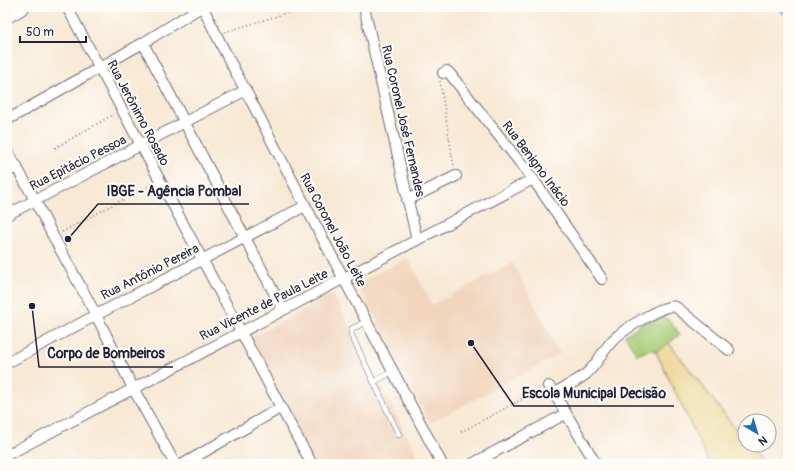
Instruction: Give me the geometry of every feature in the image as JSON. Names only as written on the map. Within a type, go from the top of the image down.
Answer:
[{"type":"main road","points":[[7,16],[22,7]]},
{"type":"street","name":"Rua Jerônimo Rosado","points":[[67,7],[123,109],[280,408],[312,464]]},
{"type":"street","points":[[7,120],[100,68],[202,7]]},
{"type":"street","name":"Rua Coronel João Leite","points":[[202,7],[305,206],[442,464]]},
{"type":"street","name":"Rua Coronel José Fernandes","points":[[364,7],[417,240]]},
{"type":"street","points":[[143,43],[283,310]]},
{"type":"street","name":"Rua Benigno Inácio","points":[[443,73],[447,71],[450,74],[533,179],[602,279]]},
{"type":"street","name":"Rua Epitácio Pessoa","points":[[7,216],[246,90]]},
{"type":"street","points":[[7,150],[17,166],[133,388],[175,464]]},
{"type":"street","points":[[7,172],[17,166]]},
{"type":"street","name":"Rua Coronel José Fernandes","points":[[408,200],[456,176]]},
{"type":"street","name":"Rua Vicente de Paula Leite","points":[[7,455],[533,179]]},
{"type":"street","name":"Rua Antônio Pereira","points":[[7,363],[305,206]]},
{"type":"street","points":[[596,464],[551,390],[585,375],[593,367],[614,338],[624,330],[666,306],[673,305],[676,307],[729,350]]},
{"type":"street","points":[[183,464],[280,408]]},
{"type":"street","points":[[472,464],[565,414]]},
{"type":"street","points":[[7,455],[11,464]]},
{"type":"lane","points":[[367,321],[352,329],[351,334],[398,435]]},
{"type":"lane","points":[[374,382],[393,371]]},
{"type":"path","points":[[216,34],[306,7]]},
{"type":"path","points":[[443,73],[439,80],[456,176]]},
{"type":"path","points":[[55,148],[123,109]]},
{"type":"path","points":[[53,236],[159,180]]},
{"type":"path","points":[[461,432],[551,390]]},
{"type":"shaded area","points":[[408,258],[432,305],[513,263],[560,354],[430,423],[357,284]]},
{"type":"shaded area","points":[[333,294],[422,464],[309,464],[245,341]]},
{"type":"green space","points":[[656,315],[668,319],[680,334],[669,343],[737,431],[737,453],[754,453],[763,464],[710,464],[656,352],[651,349],[637,355],[625,335]]},
{"type":"sand","points":[[669,343],[737,431],[737,453],[754,453],[763,464],[710,464],[656,352]]},
{"type":"place","name":"IBGE - Agência Pombal","points":[[68,239]]},
{"type":"place","name":"Corpo de Bombeiros","points":[[32,306]]},
{"type":"place","name":"Escola Municipal Decisão","points":[[471,343]]}]
